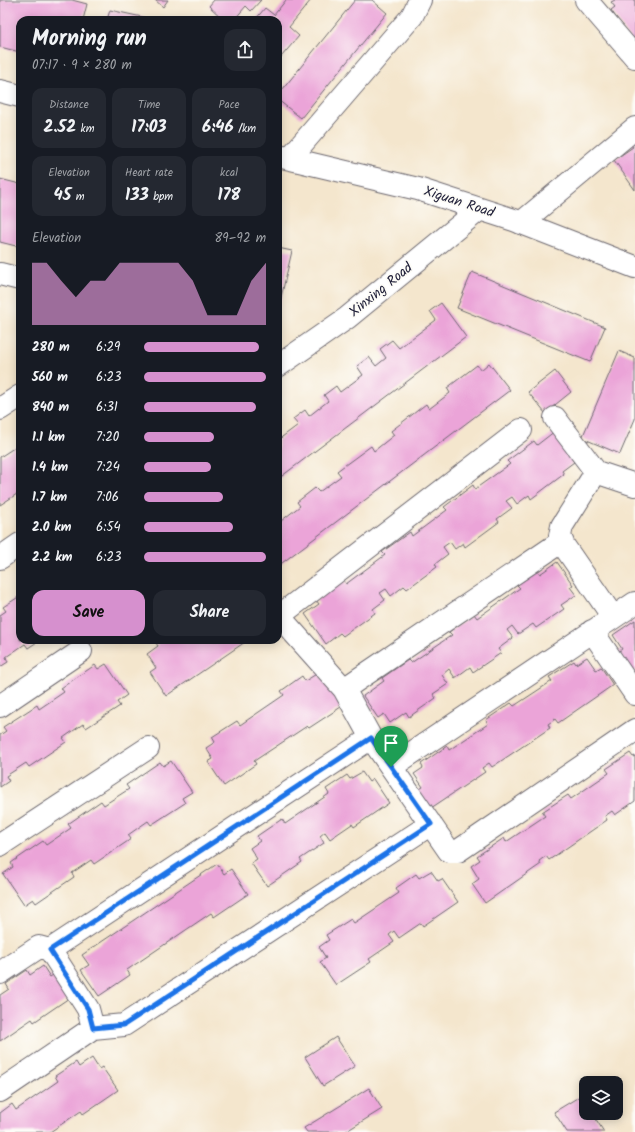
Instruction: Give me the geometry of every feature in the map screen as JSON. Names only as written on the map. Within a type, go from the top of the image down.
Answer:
[{"type":"street","points":[[284,157],[412,16],[420,0]]},
{"type":"street","points":[[586,0],[635,57]]},
{"type":"street","points":[[0,91],[16,95]]},
{"type":"street","points":[[521,223],[635,128]]},
{"type":"street","name":"Xiguan Road","points":[[284,157],[418,189],[521,223],[635,267]]},
{"type":"street","name":"Xinxing Road","points":[[282,363],[347,318],[480,209]]},
{"type":"street","points":[[0,274],[16,278]]},
{"type":"street","points":[[0,409],[16,399]]},
{"type":"street","points":[[555,418],[596,472],[635,485]]},
{"type":"street","points":[[282,614],[520,430]]},
{"type":"street","points":[[596,472],[562,526],[560,536],[614,617]]},
{"type":"street","points":[[344,689],[562,540]]},
{"type":"street","points":[[0,558],[16,547]]},
{"type":"street","points":[[391,767],[635,603]]},
{"type":"street","points":[[282,619],[344,689],[371,738],[449,851],[458,851],[635,730]]},
{"type":"street","points":[[592,631],[635,694]]},
{"type":"street","points":[[0,706],[81,651]]},
{"type":"street","points":[[50,950],[371,738]]},
{"type":"street","points":[[0,844],[148,748]]},
{"type":"street","points":[[0,1092],[93,1028],[124,1025],[431,824]]},
{"type":"street","points":[[0,973],[39,947],[50,950],[88,1009],[93,1028]]},
{"type":"building","points":[[0,0],[72,0],[87,4],[84,16],[16,16],[16,51],[0,47]]},
{"type":"building","points":[[155,0],[168,0],[163,7]]},
{"type":"building","points":[[214,0],[261,0],[251,11],[246,6],[237,16],[220,16],[209,6]]},
{"type":"building","points":[[286,0],[311,0],[289,27],[299,36],[282,56],[282,16],[258,16],[265,8],[274,15]]},
{"type":"building","points":[[355,0],[372,0],[387,13],[301,118],[282,103],[282,90]]},
{"type":"building","points":[[615,0],[635,0],[635,41],[633,43],[611,10],[615,7],[611,2]]},
{"type":"building","points":[[110,10],[137,16],[108,16]]},
{"type":"building","points":[[635,138],[635,190],[614,160],[633,147],[629,142]]},
{"type":"building","points":[[0,179],[16,183],[16,246],[0,242]]},
{"type":"building","points":[[282,249],[292,251],[282,293]]},
{"type":"building","points":[[472,272],[605,327],[590,362],[457,308]]},
{"type":"building","points":[[441,303],[466,337],[282,476],[282,437],[298,425],[293,419],[305,410],[309,416],[328,401],[324,395],[336,386],[340,392],[363,375],[357,366],[369,357],[376,366],[386,358],[380,349],[392,340],[399,348],[436,320],[430,311]]},
{"type":"building","points":[[619,351],[635,358],[635,419],[620,454],[582,438]]},
{"type":"building","points":[[489,363],[510,390],[282,563],[282,520],[300,506],[297,502],[315,488],[319,492],[341,476],[337,471],[371,446],[374,451],[394,435],[391,431],[426,404],[429,409],[450,393],[447,388],[477,365],[481,370]]},
{"type":"building","points":[[555,371],[571,392],[545,413],[528,392]]},
{"type":"building","points":[[555,431],[571,453],[569,455],[574,462],[562,471],[564,474],[531,499],[529,495],[517,504],[512,497],[506,501],[512,508],[497,519],[499,522],[465,547],[463,543],[455,549],[450,542],[443,547],[448,554],[435,564],[437,567],[407,589],[404,586],[391,596],[386,589],[380,593],[385,600],[373,609],[375,613],[343,636],[340,633],[326,644],[305,614],[319,604],[316,600],[344,580],[346,584],[385,555],[382,552],[410,532],[412,536],[447,510],[444,507],[473,485],[475,489],[510,464],[507,461],[534,441],[537,445]]},
{"type":"building","points":[[16,447],[16,495],[0,505],[0,457]]},
{"type":"building","points":[[557,562],[573,585],[570,587],[576,595],[561,605],[564,609],[536,628],[533,624],[518,634],[512,626],[507,630],[513,638],[498,649],[501,653],[473,672],[470,667],[455,678],[449,669],[442,675],[448,684],[433,694],[436,698],[409,717],[406,712],[390,723],[384,714],[378,718],[363,696],[384,681],[382,678],[408,660],[411,663],[452,635],[449,632],[474,614],[477,618],[520,588],[517,585],[538,571],[540,574]]},
{"type":"building","points":[[16,599],[16,644],[25,644],[6,657],[8,662],[0,667],[0,615],[6,611],[3,607]]},
{"type":"building","points":[[635,620],[635,670],[632,672],[618,652],[622,649],[613,635]]},
{"type":"building","points":[[25,644],[34,644],[28,648]]},
{"type":"building","points":[[157,644],[242,644],[166,696],[150,672],[156,668],[147,654],[158,646]]},
{"type":"building","points":[[587,657],[596,670],[601,667],[613,685],[558,723],[555,719],[548,724],[550,728],[492,767],[489,763],[482,768],[485,772],[428,810],[415,792],[423,787],[414,774],[423,768],[421,764],[447,746],[449,750],[488,724],[486,720],[511,703],[514,706],[552,681],[549,677],[574,661],[576,664]]},
{"type":"building","points":[[106,664],[127,695],[117,702],[120,706],[86,728],[83,724],[63,738],[66,742],[29,767],[26,763],[6,776],[9,781],[0,787],[0,735],[6,731],[3,727],[37,705],[39,709],[64,692],[61,688],[95,665],[98,669]]},
{"type":"building","points":[[318,673],[344,705],[309,728],[307,726],[254,761],[256,764],[224,786],[208,762],[213,759],[206,748],[215,742],[212,737],[237,721],[240,725],[284,695],[281,691],[302,676],[305,681]]},
{"type":"building","points":[[630,753],[633,757],[635,756],[635,801],[615,815],[612,811],[605,816],[607,820],[549,860],[546,856],[539,861],[541,864],[485,903],[472,884],[479,879],[471,866],[480,860],[477,856],[504,838],[506,842],[545,816],[542,812],[568,795],[571,799],[609,773],[606,769]]},
{"type":"building","points":[[171,761],[192,792],[182,798],[185,803],[151,825],[148,821],[128,835],[131,839],[94,864],[91,860],[72,873],[74,877],[36,903],[33,899],[24,905],[3,874],[13,867],[11,863],[43,841],[46,845],[71,828],[68,824],[101,801],[104,805],[129,789],[126,785],[160,762],[163,766]]},
{"type":"building","points":[[362,772],[369,782],[373,779],[389,803],[354,827],[352,824],[330,839],[325,832],[320,836],[324,843],[300,859],[302,862],[267,886],[251,863],[257,859],[250,848],[260,841],[257,836],[282,819],[285,824],[329,794],[326,789],[347,775],[350,779]]},
{"type":"building","points":[[217,864],[224,874],[231,869],[248,894],[214,917],[211,913],[127,970],[130,975],[99,996],[81,970],[89,965],[82,955]]},
{"type":"building","points":[[431,871],[438,881],[442,879],[458,902],[423,926],[421,923],[399,938],[394,931],[389,935],[394,942],[369,959],[371,962],[336,985],[320,962],[326,958],[319,947],[329,940],[326,935],[351,919],[354,923],[399,893],[396,888],[416,874],[419,878]]},
{"type":"building","points":[[43,966],[50,977],[53,975],[69,998],[34,1022],[32,1019],[0,1041],[0,995],[9,989],[6,984],[27,970],[30,975]]},
{"type":"building","points":[[336,1037],[355,1066],[323,1086],[305,1057]]},
{"type":"building","points":[[92,1058],[99,1069],[102,1067],[118,1090],[83,1114],[81,1111],[50,1132],[0,1132],[0,1113],[12,1104],[16,1110],[58,1081],[55,1076],[76,1062],[79,1067]]},
{"type":"building","points":[[369,1088],[382,1109],[345,1132],[307,1132],[304,1128]]},
{"type":"building","points":[[579,1097],[579,1120],[596,1120],[604,1132],[567,1132],[554,1112]]},
{"type":"route","points":[[371,738],[391,767],[431,824],[124,1025],[93,1028],[88,1009],[50,950],[371,738]]}]
